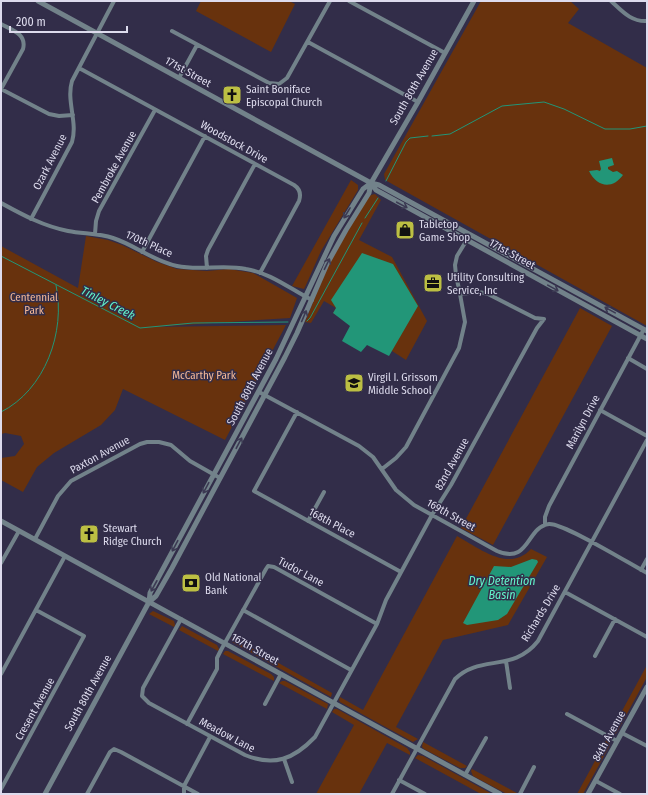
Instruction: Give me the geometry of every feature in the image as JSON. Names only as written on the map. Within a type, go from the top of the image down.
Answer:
[{"type":"street","name":"171st Street","points":[[38,1],[371,183],[380,185],[645,330]]},
{"type":"street","name":"Ozark Avenue","points":[[31,219],[70,146],[74,133],[70,90],[74,76],[114,1]]},
{"type":"street","points":[[172,30],[269,83],[279,84],[287,78],[330,1]]},
{"type":"street","points":[[349,1],[445,53]]},
{"type":"street","points":[[612,1],[632,19],[647,21]]},
{"type":"street","name":"South 80th Avenue","points":[[44,794],[149,602],[156,596],[265,395],[297,333],[327,264],[369,193],[371,183],[418,102],[472,2]]},
{"type":"street","points":[[1,24],[21,35],[24,43],[23,49],[1,89],[49,114],[59,116],[73,115]]},
{"type":"street","points":[[308,42],[418,102]]},
{"type":"street","points":[[179,78],[197,45]]},
{"type":"street","name":"Woodstock Drive","points":[[79,68],[294,185],[298,189],[300,195],[299,201],[260,273]]},
{"type":"street","name":"Pembroke Avenue","points":[[95,234],[96,221],[99,211],[155,110]]},
{"type":"street","points":[[142,252],[205,136]]},
{"type":"street","points":[[207,268],[206,256],[208,250],[255,164]]},
{"type":"street","name":"171st Street","points":[[371,183],[376,190],[647,339]]},
{"type":"street","name":"South 80th Avenue","points":[[149,602],[150,593],[278,354],[334,236],[362,189],[371,183]]},
{"type":"street","name":"170th Place","points":[[1,203],[31,219],[49,226],[119,240],[142,252],[177,266],[207,268],[229,266],[260,273],[276,279],[312,300]]},
{"type":"street","points":[[382,469],[396,458],[406,447],[460,348],[465,322],[455,265],[457,256],[470,234]]},
{"type":"street","name":"82nd Avenue","points":[[334,703],[377,624],[386,600],[432,515],[451,486],[536,328],[544,319],[535,318],[488,294],[479,292],[460,294]]},
{"type":"street","name":"Marilyn Drive","points":[[545,525],[545,517],[549,506],[640,335],[645,330]]},
{"type":"street","points":[[628,358],[647,369]]},
{"type":"street","name":"169th Street","points":[[258,392],[359,446],[373,457],[391,483],[406,499],[497,551],[505,554],[522,550],[534,532],[545,525]]},
{"type":"street","points":[[600,410],[647,436]]},
{"type":"street","name":"168th Place","points":[[297,412],[254,491],[401,572]]},
{"type":"street","name":"Richards Drive","points":[[392,794],[450,686],[459,675],[473,667],[519,657],[534,646],[565,592],[647,440]]},
{"type":"street","name":"Paxton Avenue","points":[[35,540],[58,496],[72,481],[140,444],[147,442],[159,442],[171,445],[190,461],[220,478]]},
{"type":"street","points":[[308,521],[324,492]]},
{"type":"street","name":"167th Street","points":[[1,520],[500,794]]},
{"type":"street","points":[[545,525],[562,527],[647,573]]},
{"type":"street","points":[[1,563],[19,531]]},
{"type":"street","points":[[1,674],[65,556]]},
{"type":"street","points":[[641,570],[647,559]]},
{"type":"street","name":"Tudor Lane","points":[[187,724],[217,669],[217,658],[266,569],[270,566],[377,624]]},
{"type":"street","points":[[565,592],[647,637]]},
{"type":"street","name":"Cresent Avenue","points":[[1,789],[84,636],[36,610]]},
{"type":"street","points":[[243,610],[351,670]]},
{"type":"street","name":"Meadow Lane","points":[[181,619],[143,688],[142,696],[149,703],[210,737],[255,760],[284,760],[306,747],[315,737],[334,703]]},
{"type":"street","points":[[595,656],[615,619]]},
{"type":"street","points":[[506,661],[510,688]]},
{"type":"street","points":[[265,704],[281,674]]},
{"type":"street","name":"84th Avenue","points":[[588,794],[647,687]]},
{"type":"street","points":[[568,714],[617,741]]},
{"type":"street","points":[[622,732],[647,746]]},
{"type":"street","points":[[184,794],[184,786],[210,737]]},
{"type":"street","points":[[465,775],[486,738]]},
{"type":"street","points":[[87,794],[110,752],[114,749],[198,794]]},
{"type":"street","points":[[284,760],[292,782]]},
{"type":"street","points":[[520,794],[534,767]]},
{"type":"street","points":[[399,780],[425,794]]},
{"type":"street","points":[[596,781],[620,794]]},
{"type":"green space","points":[[201,1],[289,1],[295,4],[271,52],[196,11]]},
{"type":"green space","points":[[481,1],[570,1],[579,9],[568,23],[647,68],[647,326],[385,180],[384,174]]},
{"type":"green space","points":[[351,180],[358,185],[358,190],[321,251],[304,289],[292,286]]},
{"type":"green space","points":[[375,194],[381,200],[359,240],[392,257],[427,321],[406,360],[333,313],[336,308],[324,301],[311,323],[305,322],[329,263],[367,199],[371,195]]},
{"type":"green space","points":[[86,236],[108,240],[122,245],[157,262],[177,269],[207,271],[229,269],[253,273],[297,298],[290,318],[152,327],[286,325],[225,440],[123,389],[115,410],[101,425],[54,453],[37,467],[23,492],[1,480],[1,458],[15,456],[24,444],[21,436],[5,433],[1,434],[1,246],[78,288]]},
{"type":"green space","points":[[580,308],[612,326],[493,545],[461,528]]},
{"type":"green space","points":[[457,536],[484,552],[504,559],[513,559],[522,556],[531,549],[547,557],[508,625],[443,640],[396,727],[418,739],[413,742],[340,702],[339,700],[340,697],[363,710]]},
{"type":"green space","points":[[153,611],[174,621],[174,627],[149,614]]},
{"type":"green space","points":[[182,626],[217,645],[219,649],[218,651],[179,630]]},
{"type":"green space","points":[[232,637],[332,693],[331,697],[232,642]]},
{"type":"green space","points":[[225,651],[228,651],[271,674],[274,677],[274,681],[223,654]]},
{"type":"green space","points":[[647,665],[647,677],[617,732],[615,734],[610,733]]},
{"type":"green space","points":[[285,681],[328,704],[327,709],[279,683]]},
{"type":"green space","points":[[334,709],[337,709],[407,748],[410,755],[387,743],[359,794],[316,794],[354,725],[332,712]]},
{"type":"green space","points":[[608,737],[610,742],[609,747],[583,794],[577,794]]},
{"type":"green space","points":[[423,742],[467,766],[465,768],[460,768],[424,749],[422,747]]},
{"type":"green space","points":[[418,755],[423,756],[492,794],[481,794],[415,758]]},
{"type":"green space","points":[[472,769],[517,793],[507,794],[473,776],[471,771]]},
{"type":"water","points":[[612,158],[614,165],[608,167],[608,169],[613,172],[617,171],[623,175],[614,183],[605,185],[596,180],[589,171],[600,171],[599,161]]},
{"type":"water","points":[[362,253],[393,264],[418,306],[389,356],[367,345],[361,352],[342,341],[350,326],[333,313],[336,308],[331,300]]},
{"type":"water","name":"Dry Detention Basin","points":[[532,559],[537,560],[538,562],[507,614],[498,620],[467,625],[463,623],[494,566],[511,567]]},
{"type":"waterway","name":"Tinley Creek","points":[[432,136],[450,134],[502,106],[544,102],[564,109],[605,129],[630,129],[647,126]]},
{"type":"waterway","name":"Tinley Creek","points":[[386,181],[406,142],[410,138],[428,136]]},
{"type":"waterway","name":"Tinley Creek","points":[[365,218],[378,198]]},
{"type":"waterway","name":"Tinley Creek","points":[[307,321],[362,223]]},
{"type":"waterway","name":"Tinley Creek","points":[[1,256],[140,328],[193,323],[288,322]]},
{"type":"waterway","points":[[1,412],[16,402],[30,389],[40,375],[49,358],[55,340],[58,322],[56,285]]},
{"type":"place","name":"Saint Boniface Episcopal Church","points":[[232,95]]},
{"type":"place","name":"Tabletop Game Shop","points":[[405,230]]},
{"type":"place","name":"Utility Consulting Service, Inc","points":[[433,283]]},
{"type":"place","name":"Virgil I. Grissom Middle School","points":[[354,383]]},
{"type":"place","name":"Stewart Ridge Church","points":[[89,534]]},
{"type":"place","name":"Old National Bank","points":[[191,583]]},
{"type":"park label","name":"Centennial Park","points":[[34,303]]},
{"type":"park label","name":"McCarthy Park","points":[[204,375]]}]
